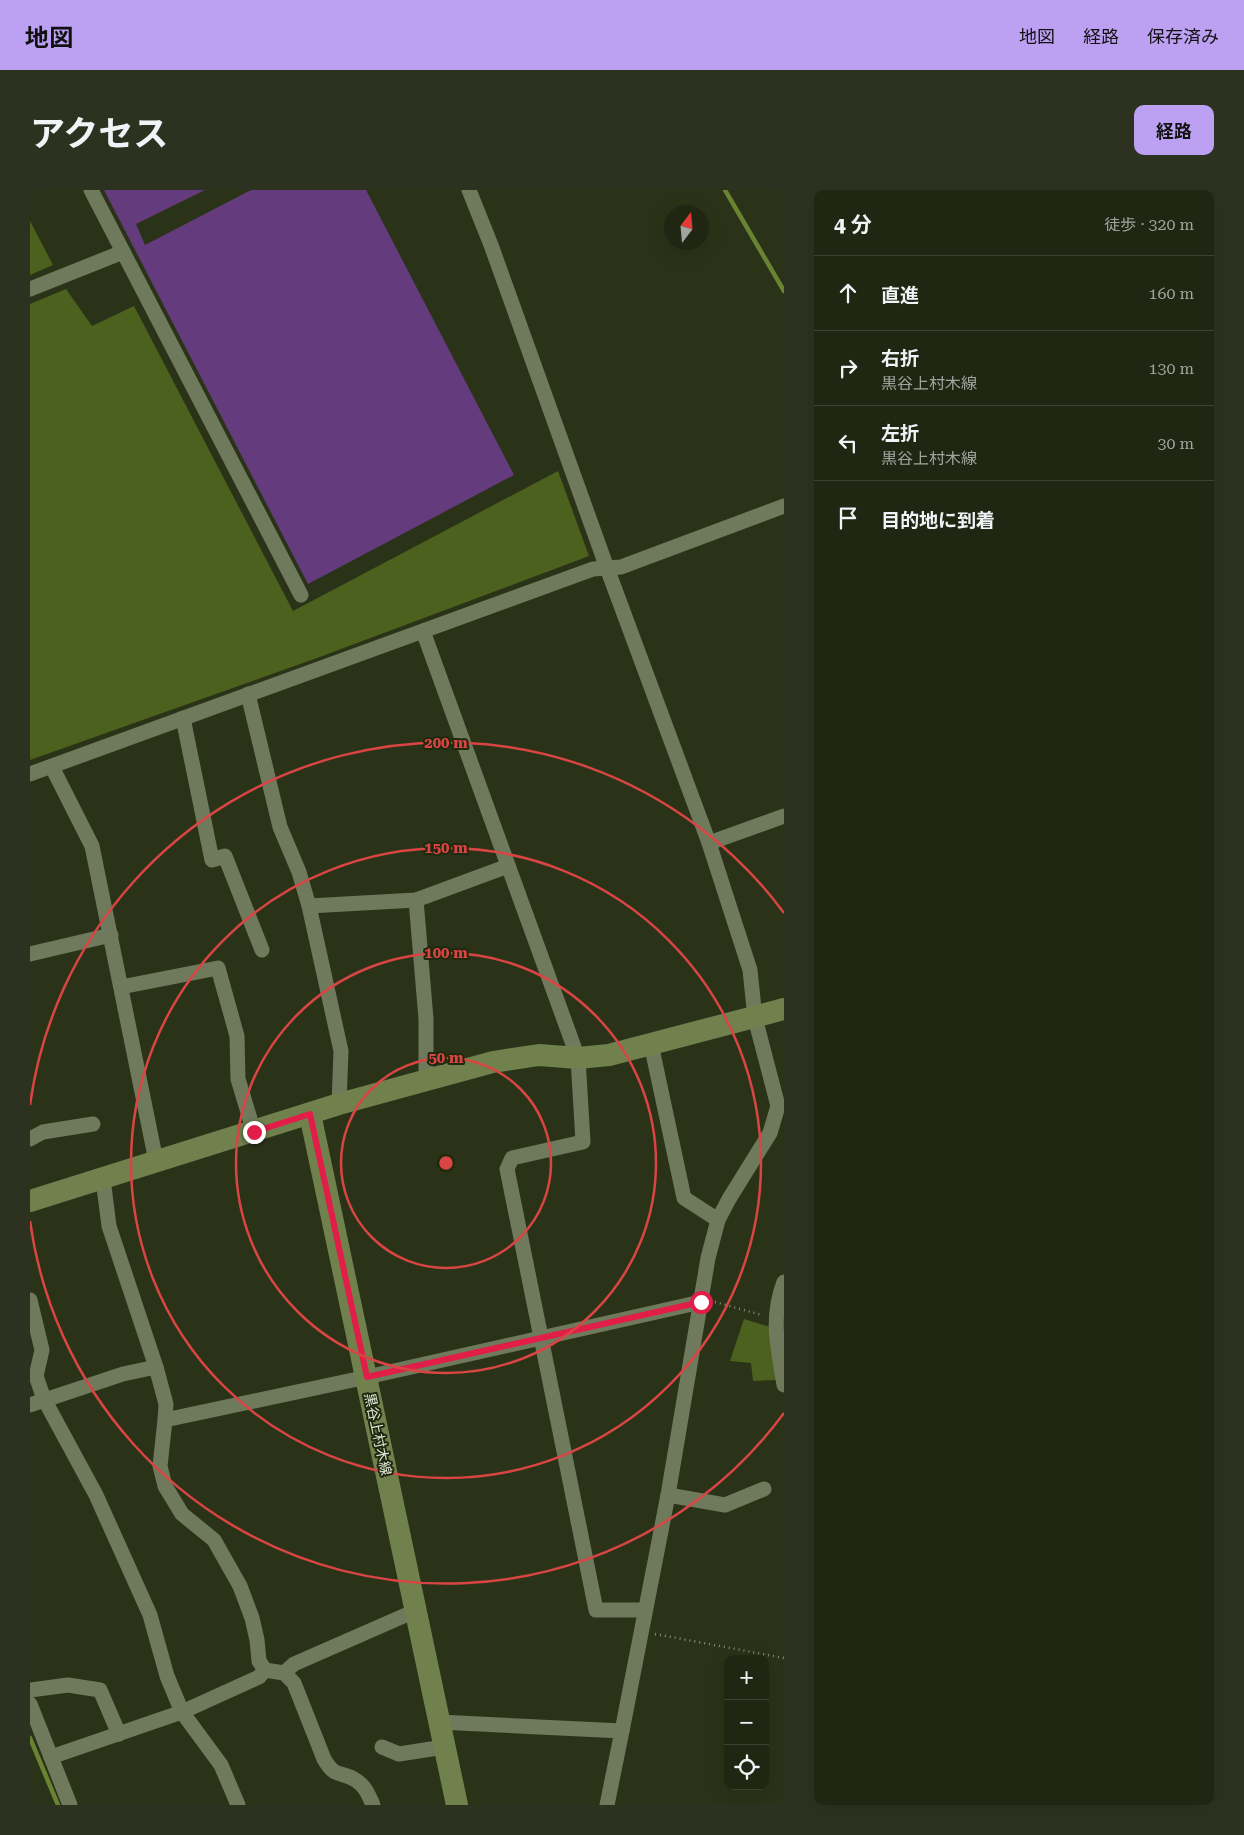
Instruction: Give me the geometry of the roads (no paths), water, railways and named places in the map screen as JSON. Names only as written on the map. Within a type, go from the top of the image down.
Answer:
[{"type":"main road","points":[[30,1201],[339,1104],[493,1062],[539,1055],[578,1058],[608,1055],[784,1009]]},
{"type":"main road","name":"黒谷上村木線","points":[[310,1114],[457,1805]]},
{"type":"street","points":[[91,190],[301,595]]},
{"type":"street","points":[[468,190],[494,254],[606,568],[709,843],[750,970],[755,1018],[778,1106],[770,1133],[718,1220],[708,1258],[668,1495],[608,1805]]},
{"type":"street","points":[[30,289],[123,252]]},
{"type":"street","points":[[30,774],[594,569],[621,567],[784,506]]},
{"type":"street","points":[[423,631],[578,1058],[583,1142],[512,1158],[507,1169],[596,1610],[645,1610]]},
{"type":"street","points":[[248,694],[280,827],[299,872],[309,906],[341,1052],[339,1104]]},
{"type":"street","points":[[183,718],[212,860],[224,856],[262,950]]},
{"type":"street","points":[[52,767],[92,846],[156,1161]]},
{"type":"street","points":[[709,843],[784,816]]},
{"type":"street","points":[[309,906],[416,900],[508,866]]},
{"type":"street","points":[[416,900],[426,1020],[426,1080]]},
{"type":"street","points":[[30,954],[110,935]]},
{"type":"street","points":[[122,988],[218,968],[237,1036],[238,1079],[254,1132]]},
{"type":"street","points":[[651,1044],[684,1198],[718,1220]]},
{"type":"street","points":[[30,1140],[43,1132],[93,1124]]},
{"type":"street","points":[[103,1179],[109,1226],[156,1367],[166,1404],[160,1466],[165,1486],[182,1514],[214,1540],[240,1586],[252,1618],[259,1661],[265,1670],[284,1673],[294,1682],[324,1759],[335,1773],[358,1781],[365,1789],[373,1805]]},
{"type":"street","points":[[784,1282],[775,1319],[777,1345],[784,1384]]},
{"type":"street","points":[[30,1300],[42,1350],[36,1376],[37,1402],[96,1495],[150,1615],[167,1676],[182,1712],[221,1765],[238,1805]]},
{"type":"street","points":[[165,1420],[701,1302]]},
{"type":"street","points":[[37,1402],[123,1374],[156,1367]]},
{"type":"street","points":[[668,1495],[725,1505],[764,1489]]},
{"type":"street","points":[[284,1673],[294,1664],[415,1611]]},
{"type":"street","points":[[51,1757],[182,1712],[259,1677],[265,1670]]},
{"type":"street","points":[[30,1690],[68,1685],[100,1690],[118,1734]]},
{"type":"street","points":[[30,1704],[70,1805]]},
{"type":"street","points":[[439,1722],[622,1731]]},
{"type":"street","points":[[382,1747],[399,1754],[444,1747]]},
{"type":"waterway","points":[[725,190],[784,291]]},
{"type":"waterway","points":[[30,1738],[58,1805]]}]
